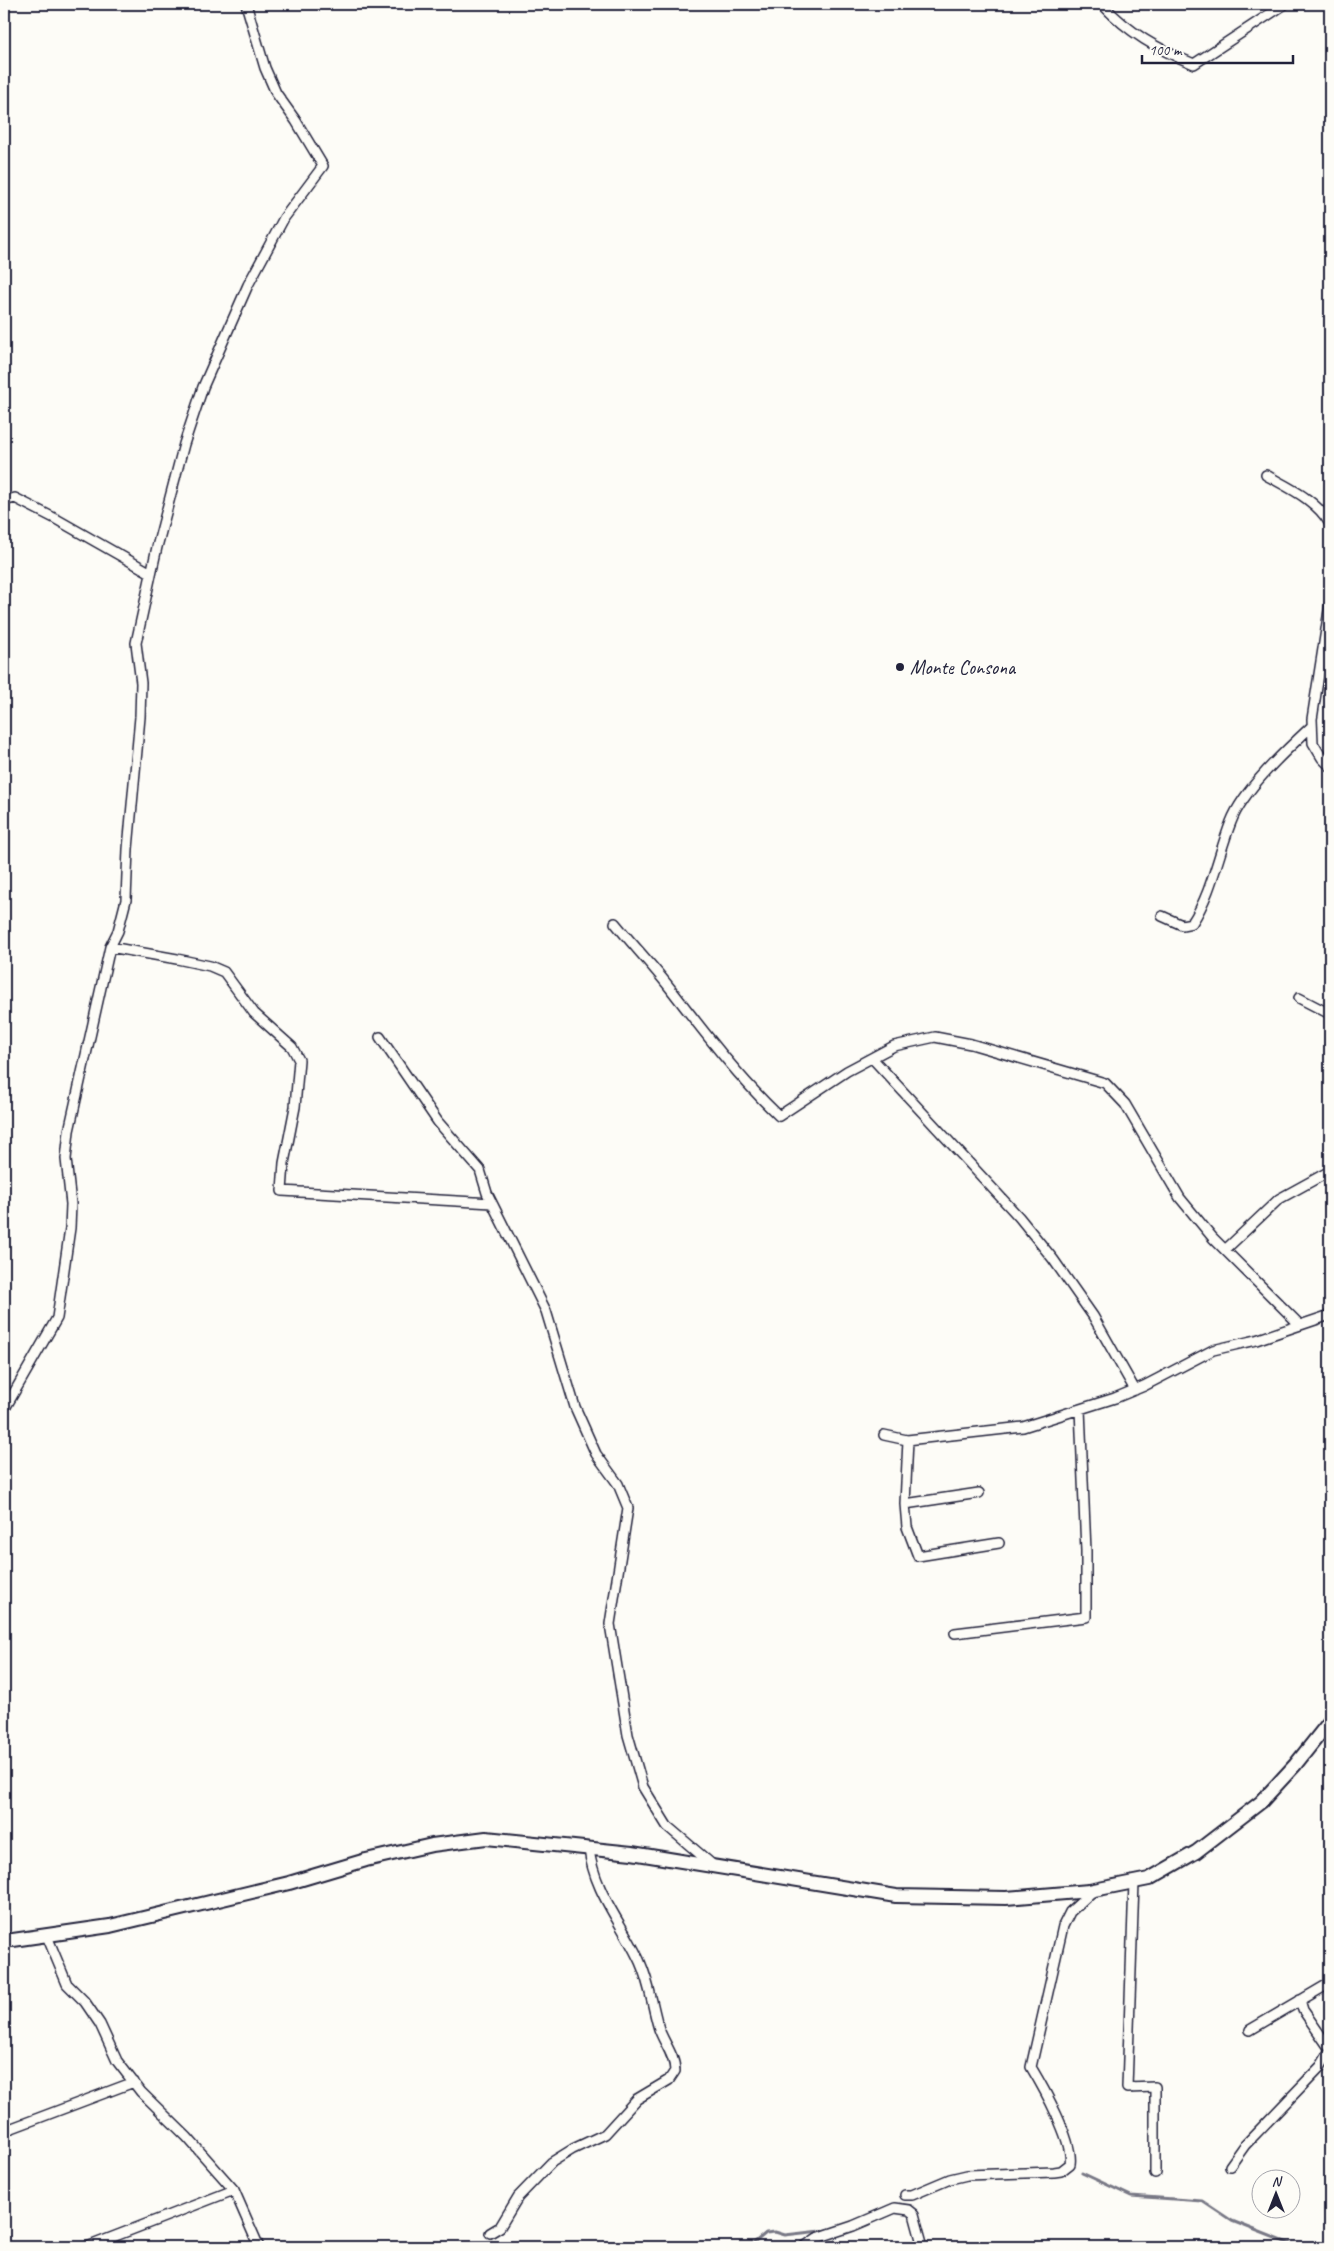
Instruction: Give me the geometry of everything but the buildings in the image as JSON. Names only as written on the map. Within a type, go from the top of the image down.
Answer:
[{"type":"main road","points":[[4,1940],[47,1936],[110,1926],[289,1883],[366,1860],[432,1846],[486,1838],[589,1848],[896,1896],[1006,1898],[1094,1890],[1149,1879],[1196,1852],[1261,1802],[1295,1766],[1330,1721]]},
{"type":"street","points":[[4,1410],[57,1318],[70,1228],[66,1159],[69,1131],[110,947],[118,931],[126,900],[128,849],[140,717],[141,684],[136,643],[151,573],[184,444],[203,387],[225,333],[284,218],[324,166],[276,93],[265,68],[246,4]]},
{"type":"street","points":[[1102,4],[1122,25],[1170,54],[1194,64],[1212,54],[1285,4]]},
{"type":"street","points":[[1266,475],[1302,496],[1324,514],[1330,524]]},
{"type":"street","points":[[4,501],[15,498],[151,573]]},
{"type":"street","points":[[1330,604],[1312,726],[1313,743],[1322,758],[1330,766]]},
{"type":"street","points":[[1162,916],[1182,925],[1192,923],[1214,874],[1230,822],[1242,799],[1312,726]]},
{"type":"street","points":[[615,923],[668,986],[707,1038],[757,1095],[779,1116],[847,1070],[894,1046],[935,1037],[971,1044],[1105,1083],[1125,1104],[1180,1198],[1225,1250],[1300,1325]]},
{"type":"street","points":[[110,947],[210,966],[224,972],[254,1013],[292,1047],[299,1060],[295,1107],[284,1162],[282,1191],[492,1202]]},
{"type":"street","points":[[1299,998],[1330,1014]]},
{"type":"street","points":[[380,1036],[438,1122],[480,1170],[492,1202],[546,1311],[575,1407],[596,1454],[618,1484],[628,1508],[610,1624],[628,1735],[643,1787],[667,1826],[715,1867]]},
{"type":"street","points":[[872,1058],[1019,1217],[1053,1259],[1094,1316],[1135,1390]]},
{"type":"street","points":[[1225,1250],[1279,1198],[1330,1171]]},
{"type":"street","points":[[884,1435],[908,1440],[1023,1427],[1135,1390],[1213,1350],[1256,1340],[1330,1316]]},
{"type":"street","points":[[955,1633],[1086,1617],[1086,1551],[1080,1409]]},
{"type":"street","points":[[908,1440],[905,1504],[907,1527],[918,1556],[999,1543]]},
{"type":"street","points":[[905,1504],[979,1493]]},
{"type":"street","points":[[490,2233],[500,2227],[518,2197],[552,2162],[573,2149],[605,2134],[637,2099],[669,2080],[675,2071],[673,2059],[659,2030],[647,1980],[634,1949],[599,1886],[592,1868],[589,1848]]},
{"type":"street","points":[[1134,1882],[1127,2088],[1155,2087],[1155,2173]]},
{"type":"street","points":[[905,2195],[912,2195],[950,2179],[967,2175],[1054,2172],[1062,2171],[1070,2164],[1071,2152],[1065,2136],[1041,2085],[1030,2067],[1066,1918],[1094,1890]]},
{"type":"street","points":[[47,1936],[67,1984],[85,2002],[100,2024],[117,2061],[134,2082],[234,2190],[259,2247]]},
{"type":"street","points":[[1250,2030],[1330,1983]]},
{"type":"street","points":[[1230,2166],[1245,2145],[1321,2066],[1330,2050],[1303,2010],[1300,2000]]},
{"type":"street","points":[[4,2131],[134,2082]]},
{"type":"street","points":[[88,2247],[234,2190]]},
{"type":"street","points":[[804,2247],[817,2238],[853,2226],[887,2211],[902,2208],[914,2214],[923,2247]]},
{"type":"waterway","points":[[1082,2173],[1131,2196],[1202,2201],[1232,2221],[1298,2247]]},
{"type":"waterway","points":[[749,2247],[766,2233],[775,2232],[785,2235],[829,2230]]},
{"type":"place","name":"Monte Consona","points":[[900,667]]}]
